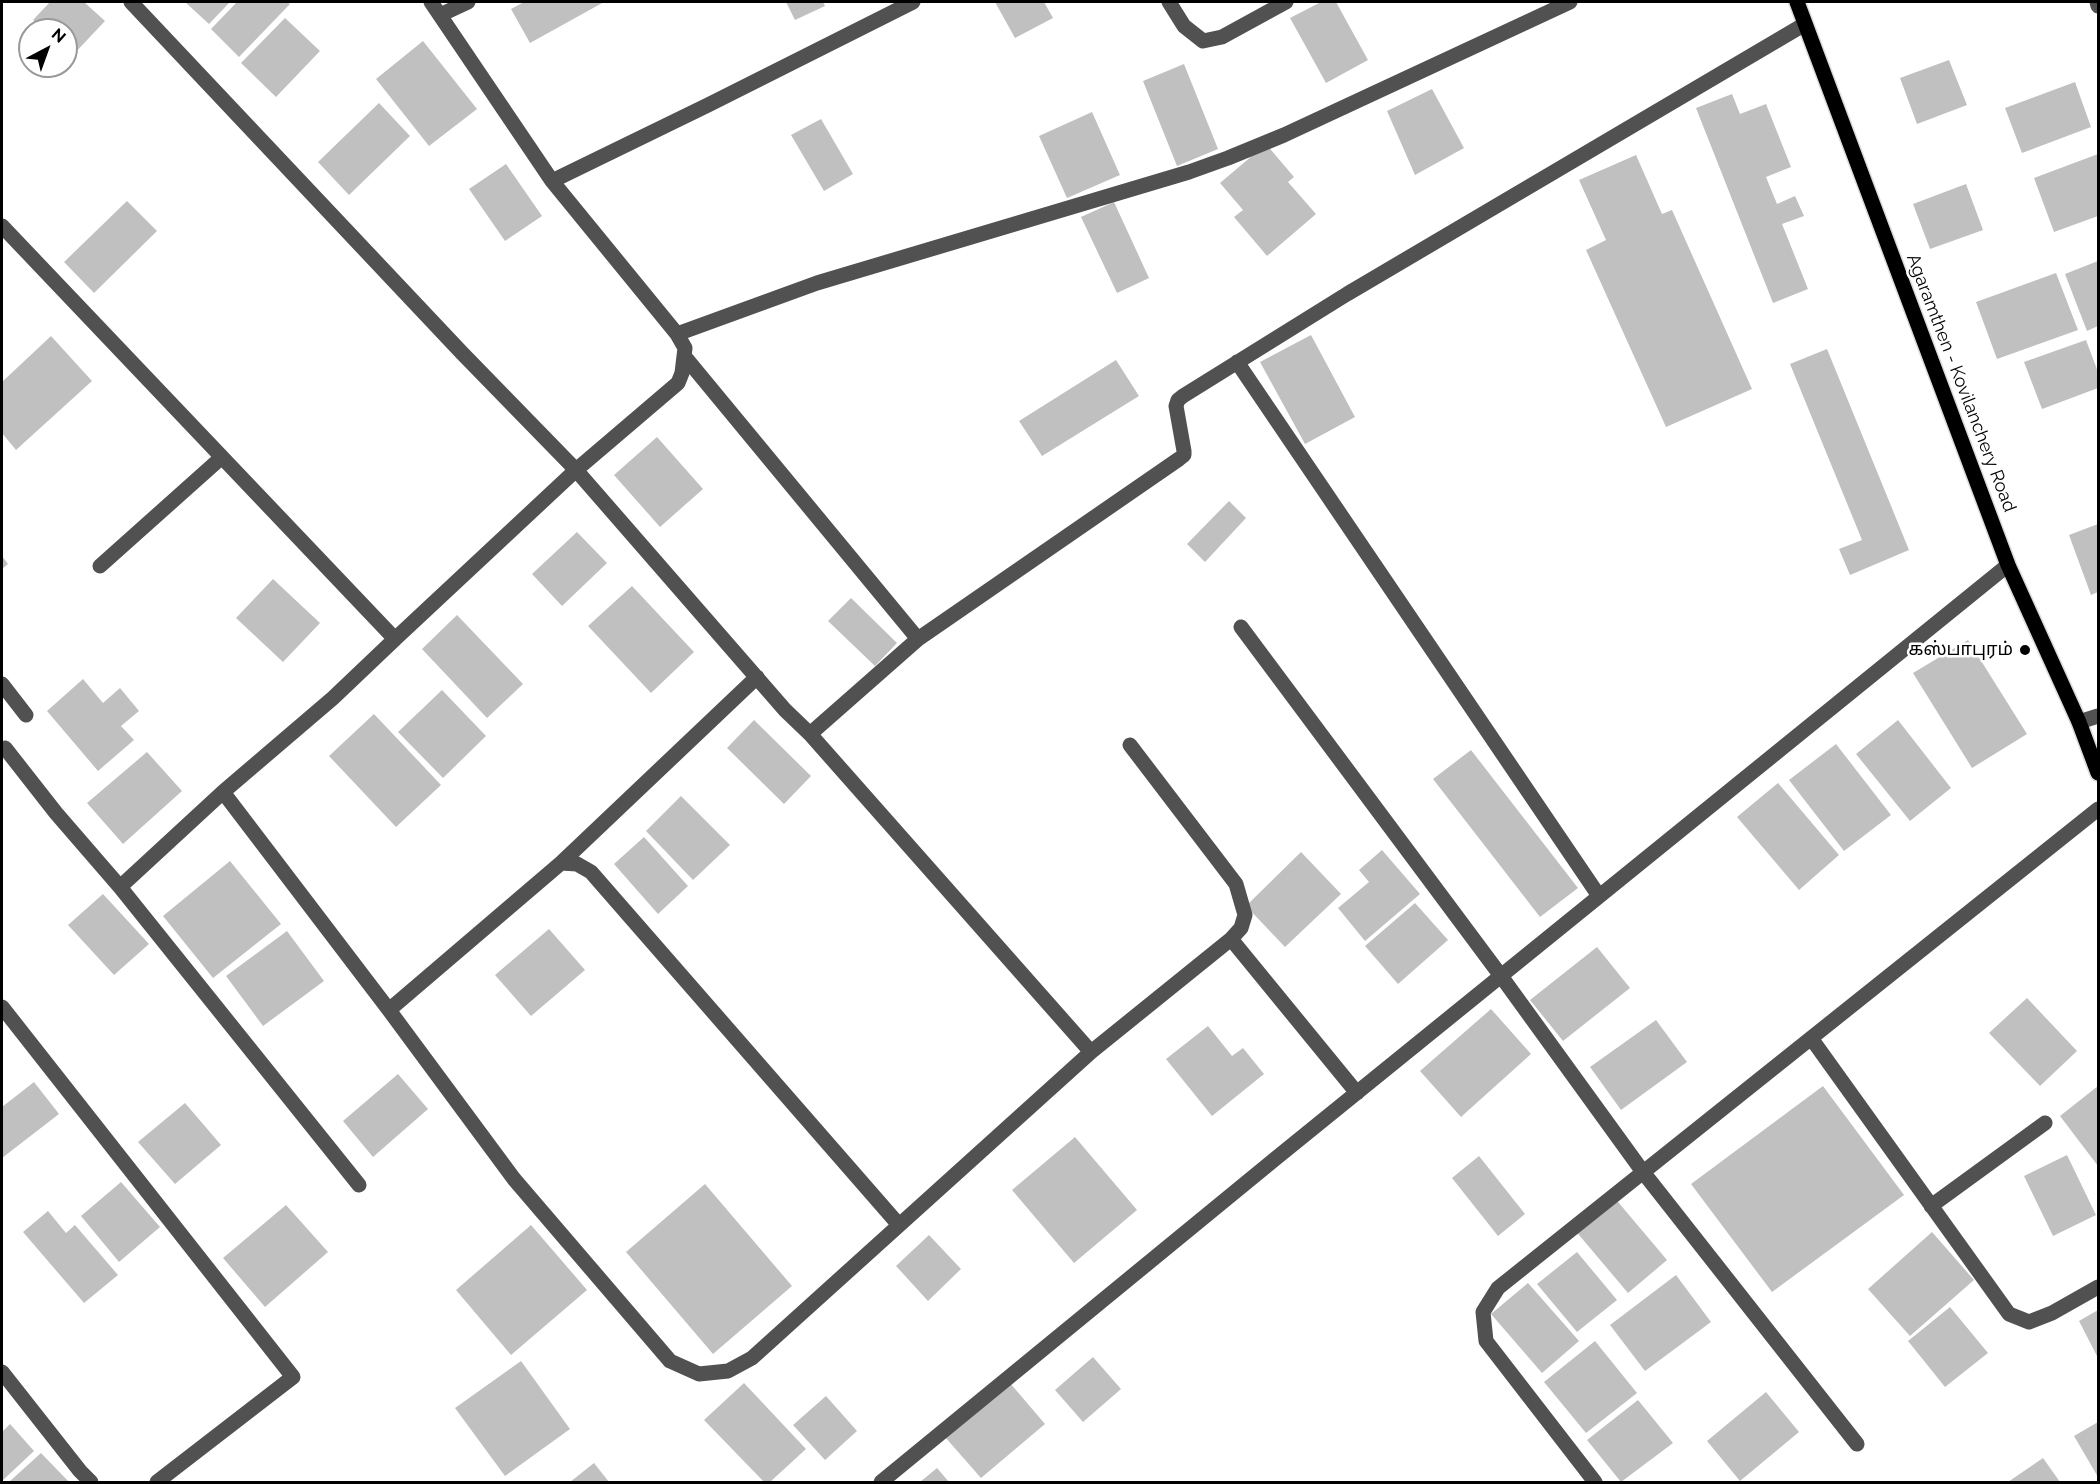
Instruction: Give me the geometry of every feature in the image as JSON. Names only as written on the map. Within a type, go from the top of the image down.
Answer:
[{"type":"main road","name":"Agaramthen - Kovilanchery Road","points":[[1797,2],[2008,565],[2079,722],[2098,773]]},
{"type":"street","points":[[131,2],[462,353],[576,470],[784,710],[810,734],[1091,1052]]},
{"type":"street","points":[[120,887],[223,792],[333,698],[576,470],[678,383],[686,357],[685,348],[677,334],[552,181],[431,2]]},
{"type":"street","points":[[440,15],[468,2]]},
{"type":"street","points":[[552,181],[913,2]]},
{"type":"street","points":[[1169,2],[1184,26],[1203,41],[1222,37],[1286,2]]},
{"type":"street","points":[[677,334],[817,283],[1189,172],[1228,158],[1284,135],[1570,2]]},
{"type":"street","points":[[2097,2],[2098,6]]},
{"type":"street","points":[[810,734],[918,639],[1184,455],[1176,413],[1178,400],[1347,294],[1805,24]]},
{"type":"street","points":[[2,226],[395,639]]},
{"type":"street","points":[[686,357],[918,639]]},
{"type":"street","points":[[1237,362],[1599,896]]},
{"type":"street","points":[[100,566],[222,457]]},
{"type":"street","points":[[881,1482],[2008,565]]},
{"type":"street","points":[[1241,627],[1501,976],[1643,1172],[1857,1444]]},
{"type":"street","points":[[389,1010],[561,863],[757,677]]},
{"type":"street","points":[[2,684],[26,715]]},
{"type":"street","points":[[2079,722],[2098,716]]},
{"type":"street","points":[[223,792],[514,1179],[670,1361],[699,1374],[728,1371],[752,1358],[1091,1052],[1231,939],[1241,928],[1245,915],[1236,884],[1130,745]]},
{"type":"street","points":[[5,748],[56,813],[120,887],[359,1185]]},
{"type":"street","points":[[1595,1482],[1486,1341],[1483,1312],[1498,1288],[2098,809]]},
{"type":"street","points":[[561,863],[577,864],[591,872],[899,1225]]},
{"type":"street","points":[[1231,939],[1357,1093]]},
{"type":"street","points":[[2,1006],[293,1377],[157,1482]]},
{"type":"street","points":[[1811,1038],[2009,1314],[2029,1322],[2052,1313],[2098,1287]]},
{"type":"street","points":[[1931,1206],[2045,1123]]},
{"type":"street","points":[[2,1372],[91,1482]]},
{"type":"building","points":[[50,2],[84,2],[105,21],[78,50],[78,18],[35,18]]},
{"type":"building","points":[[185,2],[230,2],[209,24]]},
{"type":"building","points":[[237,2],[287,2],[290,4],[239,57],[211,29]]},
{"type":"building","points":[[524,2],[604,2],[530,43],[511,9]]},
{"type":"building","points":[[786,2],[823,2],[825,6],[795,20]]},
{"type":"building","points":[[995,2],[1044,2],[1053,18],[1015,38]]},
{"type":"building","points":[[1321,2],[1336,2],[1368,60],[1326,83],[1290,18]]},
{"type":"building","points":[[285,18],[320,51],[276,97],[241,63]]},
{"type":"building","points":[[423,41],[477,109],[429,146],[376,79]]},
{"type":"building","points":[[1949,60],[1967,105],[1917,124],[1900,78]]},
{"type":"building","points":[[1184,64],[1218,149],[1177,166],[1143,81]]},
{"type":"building","points":[[2075,82],[2091,127],[2022,153],[2005,108]]},
{"type":"building","points":[[1432,89],[1464,148],[1415,175],[1387,111]]},
{"type":"building","points":[[1732,94],[1740,114],[1766,104],[1791,167],[1766,177],[1777,204],[1795,196],[1804,216],[1782,224],[1808,289],[1773,303],[1696,108]]},
{"type":"building","points":[[379,103],[410,136],[349,195],[318,162]]},
{"type":"building","points":[[1092,112],[1120,175],[1067,198],[1039,136]]},
{"type":"building","points":[[821,119],[853,174],[824,191],[791,135]]},
{"type":"building","points":[[1266,144],[1294,177],[1288,182],[1316,214],[1267,256],[1234,217],[1243,210],[1220,183]]},
{"type":"building","points":[[2098,154],[2098,216],[2054,232],[2034,178]]},
{"type":"building","points":[[1636,155],[1662,214],[1672,210],[1752,389],[1666,427],[1586,250],[1606,240],[1579,180]]},
{"type":"building","points":[[506,164],[542,216],[505,241],[469,189]]},
{"type":"building","points":[[1966,184],[1983,230],[1930,249],[1913,204]]},
{"type":"building","points":[[127,201],[157,231],[94,293],[64,262]]},
{"type":"building","points":[[1114,202],[1149,278],[1117,293],[1081,217]]},
{"type":"building","points":[[2098,261],[2098,326],[2087,331],[2065,274]]},
{"type":"building","points":[[2056,273],[2078,330],[1997,359],[1976,302]]},
{"type":"building","points":[[1311,335],[1355,417],[1305,444],[1260,362]]},
{"type":"building","points":[[51,336],[92,381],[16,450],[2,433],[2,382]]},
{"type":"building","points":[[2086,340],[2098,372],[2098,388],[2042,409],[2024,362]]},
{"type":"building","points":[[1827,349],[1909,550],[1850,575],[1839,549],[1862,540],[1790,364]]},
{"type":"building","points":[[1116,360],[1139,396],[1042,456],[1019,421]]},
{"type":"building","points":[[657,437],[703,489],[660,527],[614,475]]},
{"type":"building","points":[[1229,501],[1246,518],[1205,562],[1187,544]]},
{"type":"building","points":[[2098,524],[2098,592],[2091,595],[2069,535]]},
{"type":"building","points":[[577,532],[607,563],[562,606],[532,574]]},
{"type":"building","points":[[2,556],[8,564],[2,569]]},
{"type":"building","points":[[273,579],[320,623],[283,662],[236,618]]},
{"type":"building","points":[[632,586],[694,652],[651,693],[588,626]]},
{"type":"building","points":[[851,598],[897,643],[875,666],[828,621]]},
{"type":"building","points":[[457,615],[523,684],[487,718],[422,649]]},
{"type":"building","points":[[1968,640],[2027,734],[1972,768],[1913,673]]},
{"type":"building","points":[[83,679],[103,703],[120,688],[139,711],[121,726],[134,740],[98,771],[47,711]]},
{"type":"building","points":[[442,690],[486,736],[443,778],[398,732]]},
{"type":"building","points":[[374,714],[441,785],[396,827],[329,756]]},
{"type":"building","points":[[754,720],[811,776],[784,804],[727,748]]},
{"type":"building","points":[[1898,720],[1951,788],[1910,821],[1856,754]]},
{"type":"building","points":[[1836,744],[1891,815],[1844,851],[1789,780]]},
{"type":"building","points":[[1471,750],[1578,888],[1540,917],[1433,779]]},
{"type":"building","points":[[147,752],[182,791],[123,844],[87,803]]},
{"type":"building","points":[[1778,783],[1839,855],[1799,890],[1737,817]]},
{"type":"building","points":[[681,796],[730,845],[693,880],[646,831]]},
{"type":"building","points":[[644,837],[688,886],[658,914],[614,864]]},
{"type":"building","points":[[1382,850],[1420,894],[1365,941],[1338,908],[1369,882],[1359,870]]},
{"type":"building","points":[[1301,852],[1341,894],[1285,947],[1246,906]]},
{"type":"building","points":[[230,861],[281,924],[213,978],[163,916]]},
{"type":"building","points":[[103,894],[149,944],[114,975],[68,925]]},
{"type":"building","points":[[1415,903],[1448,940],[1398,984],[1365,946]]},
{"type":"building","points":[[549,929],[585,970],[531,1016],[495,975]]},
{"type":"building","points":[[287,931],[324,981],[263,1026],[226,976]]},
{"type":"building","points":[[1597,947],[1630,988],[1563,1041],[1530,1000]]},
{"type":"building","points":[[2027,998],[2077,1051],[2040,1086],[1989,1033]]},
{"type":"building","points":[[1491,1009],[1531,1054],[1461,1117],[1420,1071]]},
{"type":"building","points":[[1656,1020],[1687,1062],[1621,1110],[1590,1067]]},
{"type":"building","points":[[1208,1026],[1232,1056],[1243,1048],[1264,1074],[1212,1116],[1166,1059]]},
{"type":"building","points":[[398,1074],[428,1109],[373,1157],[343,1121]]},
{"type":"building","points":[[34,1082],[59,1114],[2,1158],[2,1107]]},
{"type":"building","points":[[1823,1086],[1904,1195],[1772,1292],[1691,1184]]},
{"type":"building","points":[[2098,1086],[2098,1166],[2060,1116]]},
{"type":"building","points":[[185,1103],[221,1145],[175,1184],[138,1142]]},
{"type":"building","points":[[1075,1137],[1137,1210],[1074,1263],[1012,1190]]},
{"type":"building","points":[[2067,1155],[2096,1215],[2053,1236],[2024,1176]]},
{"type":"building","points":[[1479,1156],[1525,1214],[1498,1236],[1452,1178]]},
{"type":"building","points":[[121,1182],[160,1227],[119,1262],[81,1216]]},
{"type":"building","points":[[705,1184],[792,1286],[713,1354],[626,1252]]},
{"type":"building","points":[[1613,1196],[1667,1260],[1628,1293],[1574,1229]]},
{"type":"building","points":[[286,1205],[328,1252],[265,1307],[223,1258]]},
{"type":"building","points":[[48,1211],[66,1233],[75,1225],[118,1275],[84,1303],[23,1232]]},
{"type":"building","points":[[531,1225],[587,1290],[511,1355],[456,1290]]},
{"type":"building","points":[[1932,1232],[1974,1280],[1910,1336],[1868,1289]]},
{"type":"building","points":[[929,1235],[961,1269],[928,1301],[896,1266]]},
{"type":"building","points":[[1577,1252],[1617,1300],[1577,1332],[1537,1284]]},
{"type":"building","points":[[1676,1275],[1711,1322],[1645,1371],[1610,1325]]},
{"type":"building","points":[[1528,1283],[1579,1341],[1542,1373],[1491,1314]]},
{"type":"building","points":[[1950,1307],[1988,1353],[1945,1387],[1908,1341]]},
{"type":"building","points":[[2098,1310],[2098,1358],[2079,1321]]},
{"type":"building","points":[[1595,1341],[1637,1393],[1586,1433],[1544,1382]]},
{"type":"building","points":[[1093,1357],[1121,1389],[1083,1422],[1055,1390]]},
{"type":"building","points":[[521,1361],[570,1429],[505,1476],[455,1408]]},
{"type":"building","points":[[744,1383],[806,1449],[770,1482],[764,1482],[704,1420]]},
{"type":"building","points":[[1010,1383],[1045,1424],[981,1478],[945,1437]]},
{"type":"building","points":[[1766,1392],[1799,1432],[1740,1481],[1707,1441]]},
{"type":"building","points":[[826,1396],[857,1431],[825,1460],[793,1425]]},
{"type":"building","points":[[1638,1400],[1673,1443],[1621,1482],[1587,1440]]},
{"type":"building","points":[[2098,1422],[2098,1477],[2074,1436]]},
{"type":"building","points":[[10,1424],[34,1451],[2,1481],[2,1432]]},
{"type":"building","points":[[41,1453],[69,1482],[9,1482]]},
{"type":"building","points":[[2043,1458],[2060,1482],[2008,1482]]},
{"type":"building","points":[[594,1463],[609,1482],[570,1482]]},
{"type":"building","points":[[937,1468],[949,1482],[920,1482]]},
{"type":"place","name":"கஸ்பாபுரம்","points":[[2025,650]]}]
